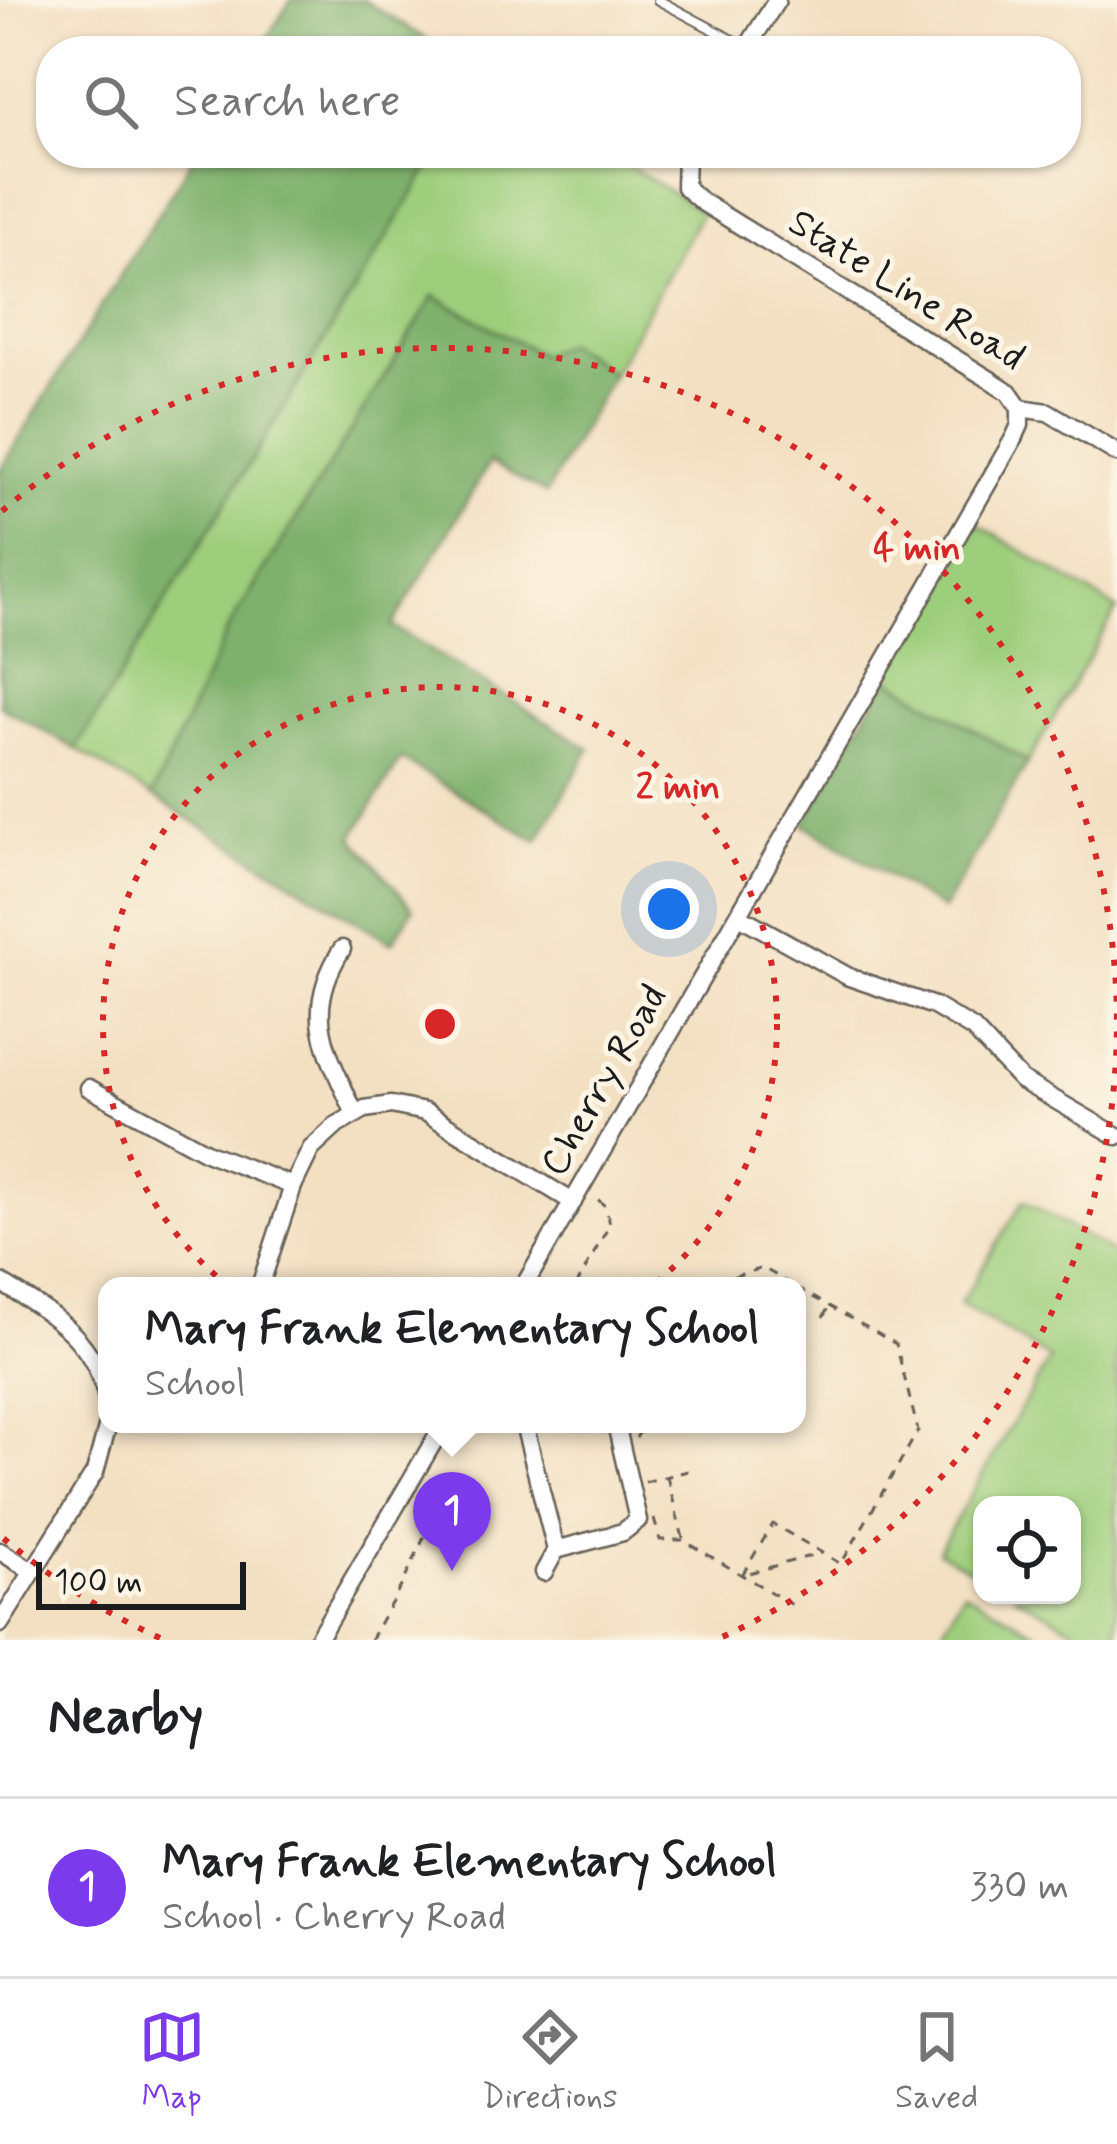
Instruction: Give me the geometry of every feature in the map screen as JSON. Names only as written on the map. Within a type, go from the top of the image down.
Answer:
[{"type":"street","points":[[754,36],[777,0]]},
{"type":"street","name":"State Line Road","points":[[684,168],[682,177],[692,195],[1009,392],[1020,408],[1048,412],[1117,453]]},
{"type":"street","name":"Cherry Road","points":[[529,1277],[1014,438],[1020,408]]},
{"type":"street","points":[[739,916],[849,977],[934,1006],[973,1029],[1021,1080],[1117,1136]]},
{"type":"street","points":[[342,949],[322,988],[319,1017],[328,1052],[355,1114]]},
{"type":"street","points":[[89,1088],[208,1153],[293,1186]]},
{"type":"street","points":[[263,1277],[293,1186],[311,1150],[355,1114],[391,1105],[425,1112],[578,1195]]},
{"type":"street","points":[[0,1282],[58,1318],[80,1338],[98,1367]]},
{"type":"street","points":[[0,1624],[94,1472],[105,1433]]},
{"type":"street","points":[[317,1640],[439,1433]]},
{"type":"street","points":[[526,1433],[556,1550],[544,1572]]},
{"type":"street","points":[[556,1550],[623,1532],[638,1520],[618,1433]]},
{"type":"street","points":[[0,1551],[32,1571]]},
{"type":"lane","points":[[658,0],[723,36]]},
{"type":"path","points":[[578,1195],[606,1207],[610,1224],[580,1277]]},
{"type":"path","points":[[731,1277],[763,1268],[779,1277]]},
{"type":"path","points":[[742,1575],[773,1524],[841,1564],[918,1431],[896,1344],[806,1293]]},
{"type":"path","points":[[823,1318],[829,1306]]},
{"type":"path","points":[[645,1482],[688,1471]]},
{"type":"path","points":[[667,1477],[683,1540]]},
{"type":"path","points":[[870,1490],[880,1496]]},
{"type":"path","points":[[653,1516],[659,1540],[683,1540],[794,1606]]},
{"type":"path","points":[[370,1640],[433,1518]]},
{"type":"path","points":[[742,1575],[821,1552]]},
{"type":"green space","points":[[291,0],[363,0],[422,36],[268,36]]},
{"type":"green space","points":[[187,168],[429,168],[76,749],[0,706],[0,470]]},
{"type":"green space","points":[[429,168],[633,168],[702,212],[613,373],[566,343],[542,356],[435,296],[228,629],[152,796],[76,749]]},
{"type":"green space","points":[[434,296],[541,355],[566,343],[613,373],[546,494],[490,462],[392,626],[590,749],[537,841],[401,759],[353,837],[413,909],[392,943],[152,796],[228,629]]},
{"type":"green space","points":[[978,524],[1117,609],[1028,762],[887,678]]},
{"type":"green space","points":[[887,678],[1028,762],[943,910],[804,824]]},
{"type":"green space","points":[[1024,1200],[1117,1256],[1117,1640],[1094,1640],[1031,1604],[1081,1604],[1081,1496],[973,1496],[973,1571],[938,1551],[1050,1359],[960,1304]]},
{"type":"green space","points":[[964,1591],[973,1596],[973,1604],[987,1604],[1049,1640],[937,1640]]},
{"type":"place","name":"Mary Frank Elementary School","points":[[452,1571]]}]
